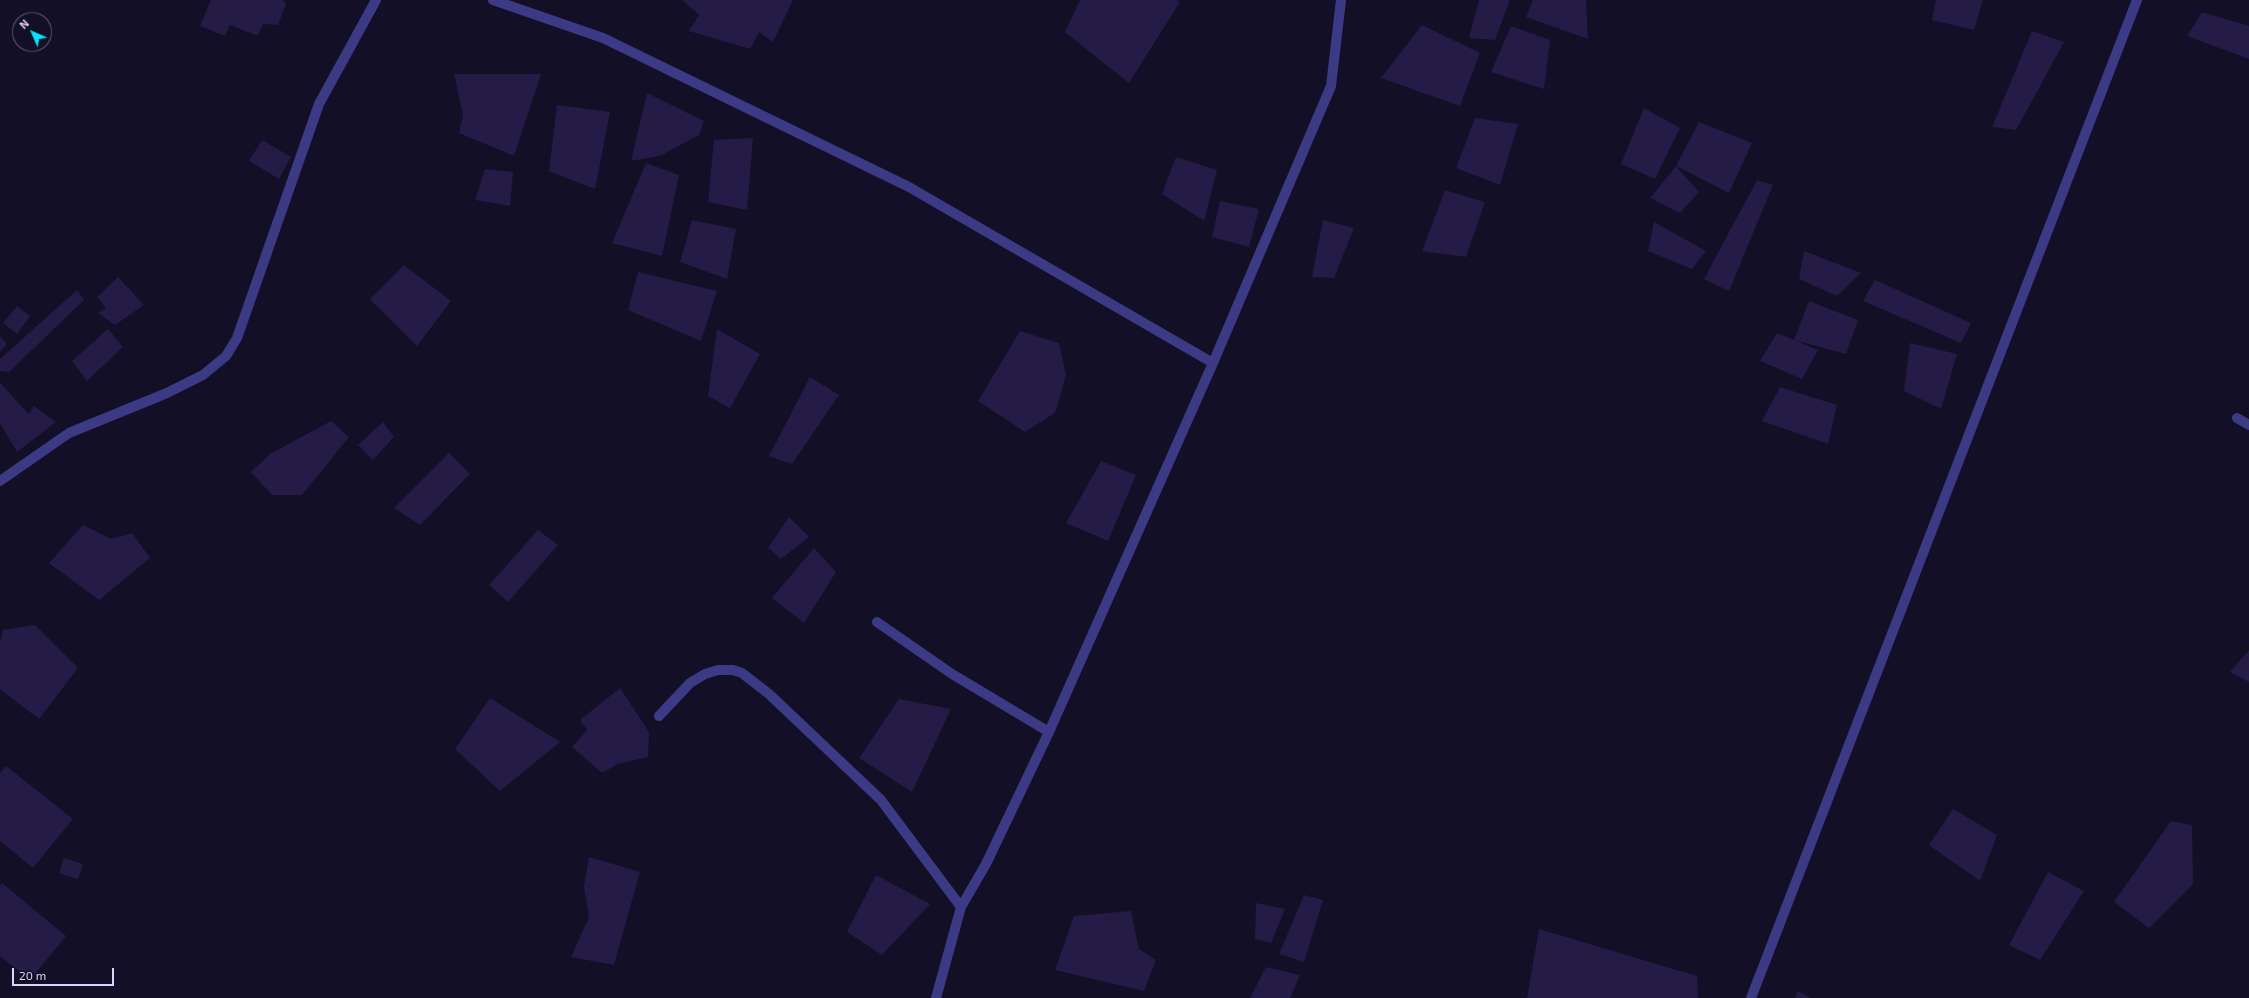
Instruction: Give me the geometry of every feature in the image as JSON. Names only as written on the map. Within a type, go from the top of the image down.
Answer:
[{"type":"street","points":[[2,476],[69,432],[167,393],[203,375],[226,356],[237,338],[319,104],[376,0]]},
{"type":"street","points":[[493,0],[603,38],[909,187],[1212,363]]},
{"type":"street","points":[[936,998],[962,907],[986,864],[1049,732],[1212,363],[1331,86],[1342,0]]},
{"type":"street","points":[[1751,998],[2137,0]]},
{"type":"street","points":[[2237,418],[2249,425]]},
{"type":"street","points":[[877,622],[952,674],[1049,732]]},
{"type":"street","points":[[660,716],[690,683],[706,674],[718,670],[733,670],[742,673],[775,699],[881,800],[962,907]]},
{"type":"building","points":[[211,0],[283,0],[286,4],[278,25],[263,24],[258,36],[230,25],[225,36],[200,26]]},
{"type":"building","points":[[682,0],[793,0],[773,42],[759,32],[750,49],[689,31],[699,15]]},
{"type":"building","points":[[1080,0],[1177,0],[1180,2],[1129,83],[1065,32]]},
{"type":"building","points":[[1479,0],[1510,0],[1495,40],[1469,38]]},
{"type":"building","points":[[1533,0],[1586,0],[1588,39],[1526,17]]},
{"type":"building","points":[[1936,0],[1983,0],[1974,30],[1932,20]]},
{"type":"building","points":[[2202,12],[2249,26],[2249,59],[2187,36]]},
{"type":"building","points":[[1422,25],[1480,53],[1460,106],[1381,78]]},
{"type":"building","points":[[1511,26],[1550,40],[1544,89],[1491,72]]},
{"type":"building","points":[[2032,31],[2064,42],[2016,130],[1992,127]]},
{"type":"building","points":[[454,74],[541,74],[514,156],[459,133],[463,115]]},
{"type":"building","points":[[647,93],[704,121],[699,135],[660,156],[631,161]]},
{"type":"building","points":[[557,105],[610,112],[595,189],[549,171]]},
{"type":"building","points":[[1644,108],[1680,128],[1655,179],[1621,164]]},
{"type":"building","points":[[1475,118],[1518,124],[1500,185],[1456,168]]},
{"type":"building","points":[[1699,122],[1752,143],[1729,193],[1676,166]]},
{"type":"building","points":[[753,138],[747,210],[708,202],[714,140]]},
{"type":"building","points":[[262,140],[291,157],[279,179],[249,161]]},
{"type":"building","points":[[1176,157],[1217,170],[1204,221],[1162,194]]},
{"type":"building","points":[[646,163],[679,175],[662,256],[612,243]]},
{"type":"building","points":[[1676,166],[1699,192],[1680,213],[1650,198]]},
{"type":"building","points":[[485,169],[513,172],[510,206],[475,200]]},
{"type":"building","points":[[1757,180],[1773,185],[1729,291],[1704,279]]},
{"type":"building","points":[[1445,190],[1485,202],[1466,257],[1422,251]]},
{"type":"building","points":[[1220,201],[1259,209],[1249,247],[1212,237]]},
{"type":"building","points":[[692,220],[736,229],[727,279],[680,262]]},
{"type":"building","points":[[1323,220],[1354,228],[1334,278],[1312,277]]},
{"type":"building","points":[[1654,222],[1706,251],[1692,269],[1648,251]]},
{"type":"building","points":[[1804,251],[1861,273],[1837,296],[1799,279]]},
{"type":"building","points":[[404,265],[451,301],[417,346],[370,299]]},
{"type":"building","points":[[638,272],[717,291],[701,341],[628,310]]},
{"type":"building","points":[[118,277],[144,305],[115,325],[98,313],[106,308],[97,297]]},
{"type":"building","points":[[1875,280],[1971,323],[1961,343],[1863,301]]},
{"type":"building","points":[[77,290],[84,300],[9,372],[0,371],[0,359]]},
{"type":"building","points":[[1809,301],[1858,320],[1846,354],[1794,340]]},
{"type":"building","points":[[17,306],[30,316],[17,334],[3,323]]},
{"type":"building","points":[[108,329],[123,347],[87,381],[72,361]]},
{"type":"building","points":[[717,329],[760,354],[730,408],[708,396]]},
{"type":"building","points":[[1020,331],[1059,343],[1066,375],[1055,413],[1025,432],[978,401]]},
{"type":"building","points":[[1777,333],[1818,350],[1802,379],[1760,361]]},
{"type":"building","points":[[0,336],[7,344],[0,352]]},
{"type":"building","points":[[1910,343],[1957,354],[1941,409],[1904,391]]},
{"type":"building","points":[[810,377],[839,395],[792,464],[769,456]]},
{"type":"building","points":[[0,383],[29,414],[34,406],[56,422],[17,452],[0,423]]},
{"type":"building","points":[[1780,387],[1837,405],[1828,444],[1762,421]]},
{"type":"building","points":[[331,421],[349,437],[302,495],[272,495],[251,472],[270,454]]},
{"type":"building","points":[[383,422],[394,437],[373,460],[358,445]]},
{"type":"building","points":[[449,453],[470,474],[420,525],[394,508]]},
{"type":"building","points":[[1101,461],[1136,475],[1108,541],[1066,523]]},
{"type":"building","points":[[789,517],[809,537],[781,559],[768,548]]},
{"type":"building","points":[[83,525],[111,539],[132,533],[150,558],[99,600],[49,563]]},
{"type":"building","points":[[538,530],[558,545],[508,602],[489,585]]},
{"type":"building","points":[[814,548],[836,572],[804,623],[772,598]]},
{"type":"building","points":[[35,625],[78,668],[39,719],[0,689],[0,642],[3,630]]},
{"type":"building","points":[[2249,650],[2249,682],[2230,672]]},
{"type":"building","points":[[620,688],[649,732],[648,757],[618,764],[602,773],[572,747],[587,730],[580,720]]},
{"type":"building","points":[[490,698],[560,742],[500,791],[455,749]]},
{"type":"building","points":[[899,699],[951,709],[912,792],[859,758]]},
{"type":"building","points":[[6,766],[73,819],[33,868],[0,841],[0,773]]},
{"type":"building","points":[[1953,809],[1997,835],[1980,881],[1929,845]]},
{"type":"building","points":[[2171,821],[2192,825],[2193,884],[2149,928],[2114,902]]},
{"type":"building","points":[[589,857],[640,872],[614,965],[571,957],[589,917],[584,886]]},
{"type":"building","points":[[64,858],[83,864],[78,879],[59,873]]},
{"type":"building","points":[[2048,872],[2084,891],[2040,960],[2009,945]]},
{"type":"building","points":[[876,875],[930,904],[882,955],[847,932]]},
{"type":"building","points":[[2,883],[66,936],[30,980],[0,956],[0,886]]},
{"type":"building","points":[[1304,895],[1323,900],[1304,962],[1279,954]]},
{"type":"building","points":[[1256,903],[1285,909],[1271,943],[1255,939]]},
{"type":"building","points":[[1131,911],[1139,949],[1156,960],[1144,991],[1055,970],[1074,916]]},
{"type":"building","points":[[1539,929],[1697,976],[1698,998],[1527,998]]},
{"type":"building","points":[[1266,967],[1300,975],[1290,998],[1250,998]]},
{"type":"building","points":[[1798,991],[1810,998],[1795,998]]}]
